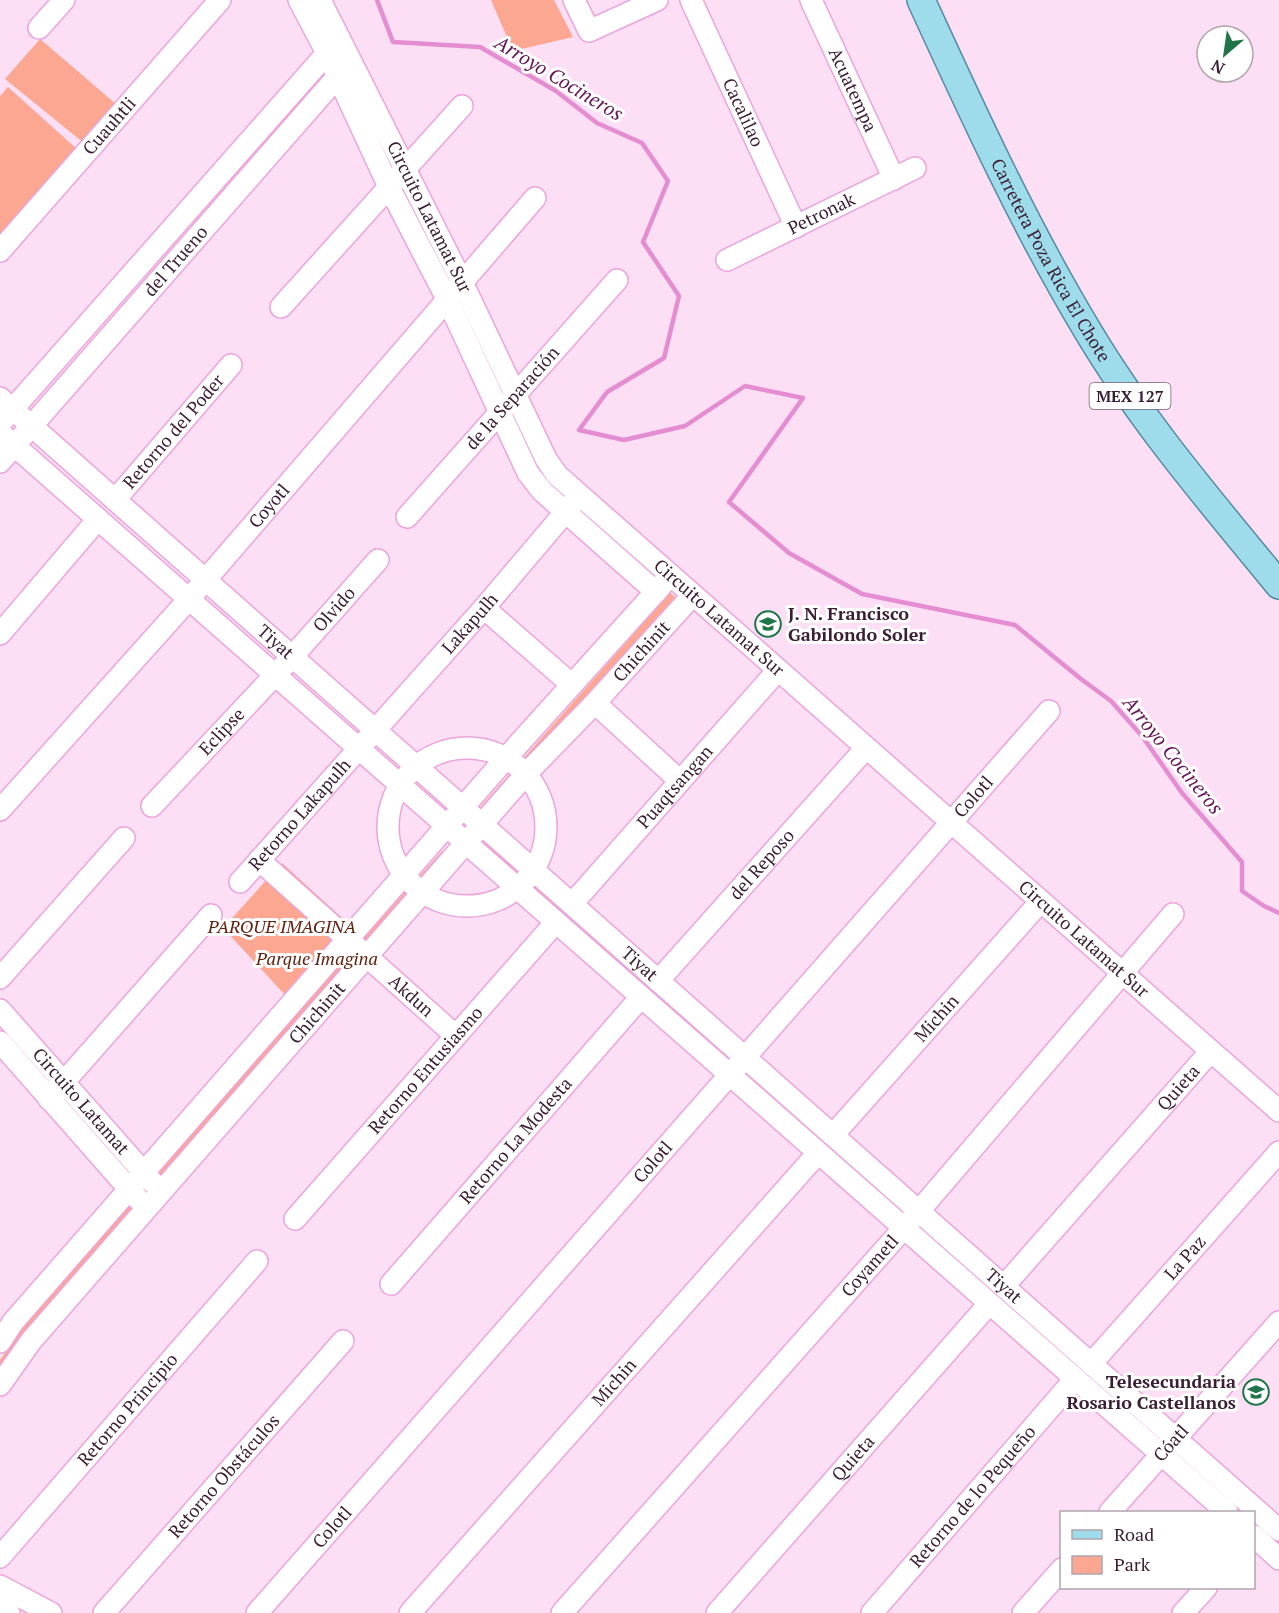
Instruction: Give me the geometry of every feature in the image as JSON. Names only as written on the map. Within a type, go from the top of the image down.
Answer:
[{"type":"main road","name":"Carretera Poza Rica El Chote","points":[[921,0],[1010,189],[1086,329],[1171,454],[1279,585]]},
{"type":"street","points":[[39,28],[64,0]]},
{"type":"street","name":"Cuauhtli","points":[[0,251],[220,0]]},
{"type":"street","name":"Circuito Latamat Sur","points":[[300,0],[334,46]]},
{"type":"street","name":"Circuito Latamat Sur","points":[[320,0],[334,46],[389,187],[447,299],[528,473],[542,491],[656,592]]},
{"type":"street","points":[[574,0],[589,31],[657,0]]},
{"type":"street","name":"Cacalilao","points":[[691,0],[796,227]]},
{"type":"street","name":"Acuatempa","points":[[811,0],[894,178]]},
{"type":"street","name":"del Trueno","points":[[4,411],[334,46]]},
{"type":"street","name":"Circuito Latamat Sur","points":[[344,69],[404,170],[462,282],[546,459],[557,476],[1279,1111]]},
{"type":"street","name":"del Trueno","points":[[0,462],[7,439],[31,426],[344,69]]},
{"type":"street","points":[[281,307],[462,106]]},
{"type":"street","name":"Petronak","points":[[727,260],[915,168]]},
{"type":"street","name":"Coyotl","points":[[0,810],[206,580],[535,198]]},
{"type":"street","name":"de la Separación","points":[[407,517],[617,280]]},
{"type":"street","name":"Retorno del Poder","points":[[115,500],[231,365]]},
{"type":"street","name":"Tiyat","points":[[4,411],[31,426],[1279,1530]]},
{"type":"street","name":"Tiyat","points":[[7,439],[1226,1511]]},
{"type":"street","name":"Lakapulh","points":[[358,748],[484,608],[579,496]]},
{"type":"street","points":[[0,634],[98,519]]},
{"type":"street","name":"Olvido","points":[[292,657],[378,560]]},
{"type":"street","name":"Chichinit","points":[[0,1342],[14,1322],[462,807],[670,576]]},
{"type":"street","name":"Chichinit","points":[[0,1385],[31,1341],[366,956],[526,774],[595,703],[692,596]]},
{"type":"street","points":[[484,608],[571,684]]},
{"type":"street","name":"Eclipse","points":[[152,806],[292,657]]},
{"type":"street","name":"Puaqtsangan","points":[[572,904],[778,670]]},
{"type":"street","points":[[595,703],[680,781]]},
{"type":"street","name":"Colotl","points":[[257,1613],[1049,711]]},
{"type":"street","name":"Retorno Lakapulh","points":[[240,882],[358,748]]},
{"type":"street","points":[[476,748],[506,758],[526,774],[540,795],[546,820],[545,845],[534,871],[518,889],[495,902],[470,907],[445,904],[422,893],[403,875],[391,854],[387,831],[389,807],[399,784],[416,766],[444,750],[476,748]]},
{"type":"street","name":"del Reposo","points":[[658,981],[867,748]]},
{"type":"street","points":[[0,978],[124,838]]},
{"type":"street","name":"Akdun","points":[[259,860],[456,1036]]},
{"type":"street","name":"Michin","points":[[832,1135],[1041,901]]},
{"type":"street","name":"Coyametl","points":[[562,1613],[919,1211],[1173,914]]},
{"type":"street","points":[[49,1099],[211,915]]},
{"type":"street","name":"Retorno Entusiasmo","points":[[295,1219],[556,922]]},
{"type":"street","points":[[609,969],[626,952]]},
{"type":"street","name":"Retorno La Modesta","points":[[391,1284],[641,997]]},
{"type":"street","name":"Circuito Latamat","points":[[0,1010],[144,1173],[154,1200]]},
{"type":"street","name":"Circuito Latamat","points":[[0,1042],[129,1190],[154,1200]]},
{"type":"street","name":"Quieta","points":[[1004,1286],[1211,1051]]},
{"type":"street","name":"La Paz","points":[[1091,1364],[1279,1152]]},
{"type":"street","name":"Michin","points":[[410,1613],[818,1153]]},
{"type":"street","name":"Retorno Principio","points":[[0,1557],[256,1262]]},
{"type":"street","name":"Quieta","points":[[717,1613],[989,1304]]},
{"type":"street","name":"Cóatl","points":[[1111,1511],[1279,1322]]},
{"type":"street","points":[[1029,1338],[1045,1323]]},
{"type":"street","name":"Retorno Obstáculos","points":[[104,1613],[343,1341]]},
{"type":"street","name":"Retorno de lo Pequeño","points":[[872,1613],[1075,1379]]},
{"type":"street","points":[[1255,1537],[1279,1559]]},
{"type":"street","points":[[1023,1613],[1060,1571]]},
{"type":"street","points":[[0,1586],[51,1613]]},
{"type":"street","points":[[1183,1613],[1204,1589]]},
{"type":"street","points":[[0,1608],[9,1613]]},
{"type":"green space","points":[[491,0],[554,0],[573,37],[513,51]]},
{"type":"green space","points":[[40,39],[123,110],[90,148],[5,79]]},
{"type":"green space","points":[[8,87],[79,151],[0,238],[0,96]]},
{"type":"green space","points":[[670,593],[675,597],[480,818],[475,813]]},
{"type":"green space","points":[[490,843],[731,1056],[725,1062],[484,850]]},
{"type":"green space","name":"Parque Imagina","points":[[442,851],[447,855],[370,943],[383,955],[351,991],[158,1182],[153,1177],[300,1011],[223,928],[282,863],[364,938]]},
{"type":"green space","points":[[750,1074],[904,1210],[898,1217],[744,1081]]},
{"type":"green space","points":[[130,1204],[135,1209],[0,1368],[0,1360],[20,1331]]},
{"type":"waterway","name":"Arroyo Cocineros","points":[[377,0],[393,42],[480,47],[556,91],[597,123],[642,143],[668,181],[643,242],[679,296],[664,358],[607,392],[579,430],[624,440],[685,426],[745,386],[803,398],[729,502],[789,553],[862,594],[1015,625],[1111,701],[1142,736],[1182,793],[1242,862],[1242,891],[1279,913]]},
{"type":"place","name":"J. N. Francisco Gabilondo Soler","points":[[768,624]]},
{"type":"place","name":"Telesecundaria Rosario Castellanos","points":[[1256,1392]]},
{"type":"park label","name":"PARQUE IMAGINA","points":[[282,927]]}]
